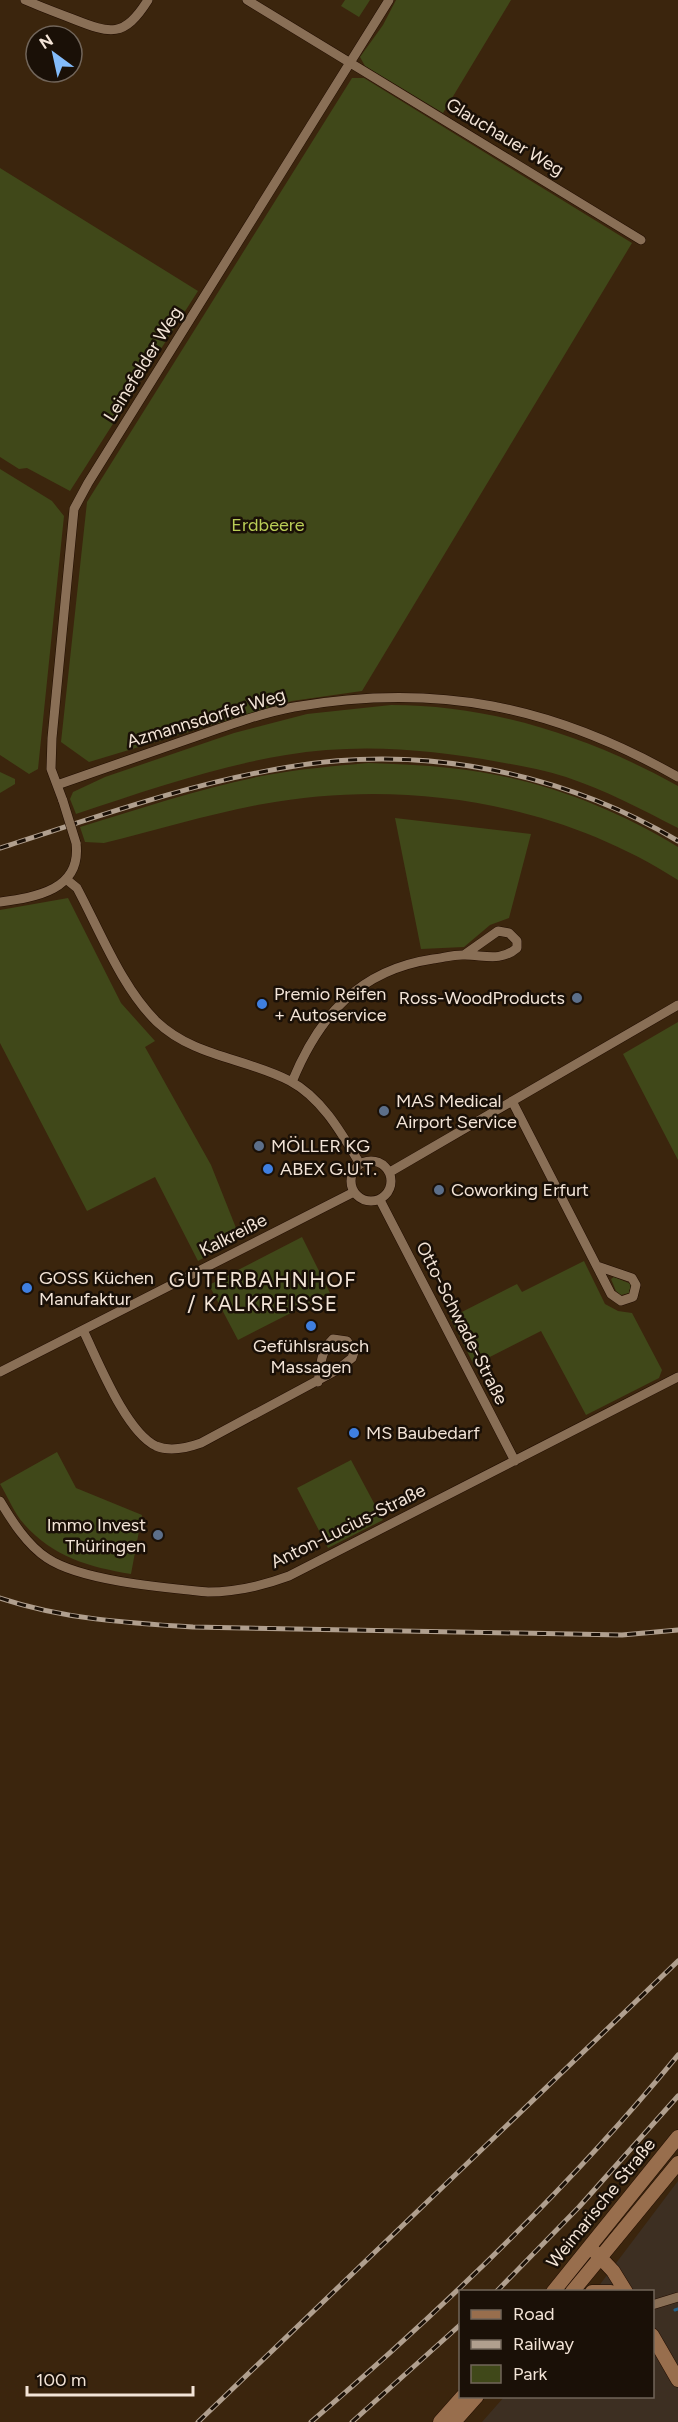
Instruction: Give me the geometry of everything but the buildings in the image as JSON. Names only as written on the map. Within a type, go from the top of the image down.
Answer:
[{"type":"main road","name":"Weimarische Straße","points":[[555,2290],[678,2138]]},
{"type":"main road","name":"Weimarische Straße","points":[[574,2290],[678,2163]]},
{"type":"main road","points":[[590,2247],[601,2257],[625,2290]]},
{"type":"main road","points":[[654,2338],[678,2380]]},
{"type":"main road","points":[[440,2422],[462,2398]]},
{"type":"main road","points":[[454,2422],[476,2398]]},
{"type":"street","points":[[25,0],[95,29],[112,31],[126,26],[139,15],[148,0]]},
{"type":"street","name":"Glauchauer Weg","points":[[247,0],[641,240]]},
{"type":"street","name":"Leinefelder Weg","points":[[66,879],[76,861],[76,843],[51,769],[74,509],[389,0]]},
{"type":"street","name":"Azmannsdorfer Weg","points":[[57,785],[239,722],[293,707],[404,696],[460,700],[521,712],[585,733],[678,777]]},
{"type":"street","points":[[0,902],[50,892],[66,879],[77,888],[136,998],[157,1022],[183,1041],[210,1054],[266,1071],[292,1082],[327,1114],[360,1164]]},
{"type":"street","points":[[292,1082],[304,1052],[324,1022],[354,991],[399,967],[464,955],[486,958],[510,954],[517,948],[517,941],[509,933],[498,931],[464,955]]},
{"type":"street","points":[[390,1172],[678,1005]]},
{"type":"street","points":[[512,1101],[597,1266],[614,1298],[621,1301],[633,1297],[637,1289],[632,1278],[597,1266]]},
{"type":"street","points":[[373,1161],[380,1163],[390,1172],[392,1185],[385,1197],[380,1200],[362,1200],[354,1192],[351,1180],[355,1168],[360,1164],[373,1161]]},
{"type":"street","name":"Kalkreiße","points":[[0,1372],[354,1192]]},
{"type":"street","name":"Otto-Schwade-Straße","points":[[380,1200],[515,1461]]},
{"type":"street","points":[[83,1330],[129,1422],[141,1436],[156,1446],[167,1449],[189,1447],[201,1443],[318,1382],[346,1365],[352,1358],[354,1352],[347,1341],[333,1340],[325,1347],[321,1356],[318,1382]]},
{"type":"street","name":"Anton-Lucius-Straße","points":[[0,1501],[31,1544],[47,1558],[84,1574],[188,1590],[229,1592],[258,1587],[289,1576],[678,1377]]},
{"type":"street","points":[[654,2304],[674,2298]]},
{"type":"shaded area","points":[[678,2181],[678,2422],[482,2422],[503,2398],[654,2398],[654,2290],[596,2290]]},
{"type":"green space","points":[[345,0],[370,0],[359,17],[341,6]]},
{"type":"green space","points":[[396,0],[511,0],[443,113],[365,66],[360,57],[383,25]]},
{"type":"green space","name":"Erdbeere","points":[[352,78],[364,78],[632,243],[362,691],[292,701],[89,762],[61,742],[87,502]]},
{"type":"green space","points":[[0,168],[198,291],[70,491],[27,468],[19,469],[0,457]]},
{"type":"green space","points":[[0,469],[52,501],[64,516],[38,769],[29,774],[0,755]]},
{"type":"green space","points":[[391,705],[429,706],[503,718],[575,739],[645,768],[678,786],[678,828],[609,794],[558,775],[473,757],[393,749],[313,751],[259,760],[180,780],[76,814],[70,799],[73,792],[105,777],[234,733],[307,714]]},
{"type":"green space","points":[[368,763],[430,766],[480,772],[540,785],[568,795],[625,818],[678,847],[678,880],[631,853],[582,832],[530,815],[478,803],[424,796],[370,794],[316,797],[263,804],[104,843],[85,842],[80,827],[173,798],[243,780],[292,771]]},
{"type":"green space","points":[[0,772],[15,779],[15,784],[0,793]]},
{"type":"green space","points":[[395,818],[531,834],[509,918],[490,925],[464,947],[421,949]]},
{"type":"green space","points":[[68,898],[121,1003],[155,1041],[145,1047],[211,1165],[240,1238],[198,1261],[155,1177],[87,1211],[0,1043],[0,910]]},
{"type":"green space","points":[[678,1022],[678,1160],[623,1054]]},
{"type":"green space","points":[[302,1237],[330,1293],[238,1340],[209,1285]]},
{"type":"green space","points":[[584,1261],[605,1304],[618,1311],[632,1313],[662,1370],[659,1378],[586,1415],[541,1331],[474,1365],[450,1318],[517,1284],[522,1292]]},
{"type":"green space","points":[[614,1277],[631,1284],[629,1293],[621,1295],[616,1291],[611,1279]]},
{"type":"green space","points":[[57,1452],[76,1488],[142,1515],[131,1574],[86,1564],[47,1545],[24,1524],[14,1510],[0,1484]]},
{"type":"green space","points":[[351,1460],[383,1520],[328,1548],[297,1488]]},
{"type":"railway","points":[[0,848],[143,802],[215,782],[289,767],[339,761],[390,759],[440,762],[539,781],[587,797],[633,817],[678,841]]},
{"type":"railway","points":[[0,1598],[71,1615],[120,1622],[193,1627],[622,1635],[678,1630]]},
{"type":"railway","points":[[198,2422],[678,1961]]},
{"type":"railway","points":[[311,2422],[360,2380],[502,2247],[593,2153],[678,2055]]},
{"type":"railway","points":[[498,2290],[579,2207],[678,2096]]},
{"type":"railway","points":[[352,2422],[459,2326]]},
{"type":"place","name":"Ross-WoodProducts","points":[[577,998]]},
{"type":"place","name":"Premio Reifen + Autoservice","points":[[262,1004]]},
{"type":"place","name":"MAS Medical Airport Service","points":[[384,1111]]},
{"type":"place","name":"MÖLLER KG","points":[[259,1146]]},
{"type":"place","name":"ABEX G.U.T.","points":[[268,1169]]},
{"type":"place","name":"Coworking Erfurt","points":[[439,1190]]},
{"type":"place","name":"GOSS Küchen Manufaktur","points":[[27,1288]]},
{"type":"place","name":"Gefühlsrausch Massagen","points":[[311,1326]]},
{"type":"place","name":"MS Baubedarf","points":[[354,1433]]},
{"type":"place","name":"Immo Invest Thüringen","points":[[158,1535]]},
{"type":"district","name":"GÜTERBAHNHOF / KALKREISSE","points":[[263,1291]]}]
